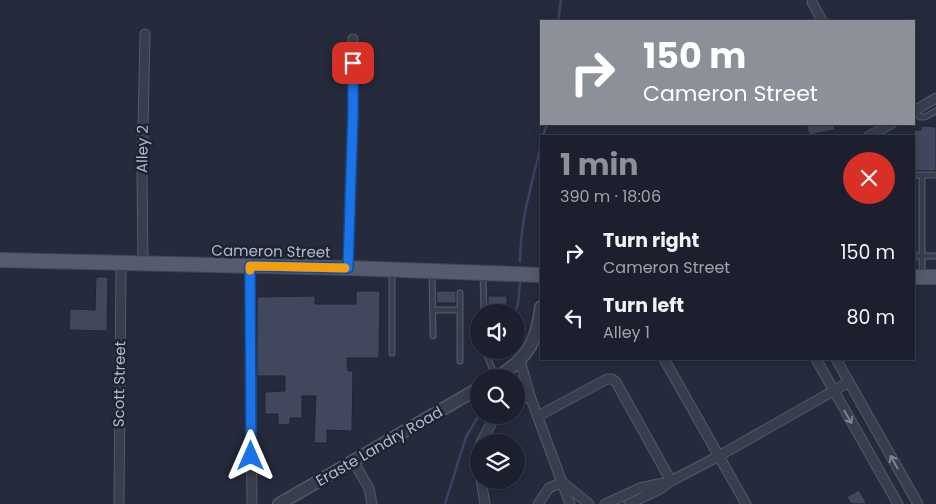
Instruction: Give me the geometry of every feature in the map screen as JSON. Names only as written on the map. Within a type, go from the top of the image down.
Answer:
[{"type":"main road","name":"Cameron Street","points":[[0,260],[348,268],[540,275]]},
{"type":"main road","points":[[918,277],[936,277]]},
{"type":"street","points":[[812,2],[821,20]]},
{"type":"street","name":"Alley 2","points":[[143,264],[144,34]]},
{"type":"street","points":[[348,268],[353,112],[353,39]]},
{"type":"street","points":[[915,109],[936,98]]},
{"type":"street","points":[[870,135],[881,126]]},
{"type":"street","name":"Scott Street","points":[[119,504],[121,263]]},
{"type":"street","points":[[250,266],[252,504]]},
{"type":"street","points":[[508,369],[530,349],[539,335],[540,321]]},
{"type":"street","points":[[520,360],[530,396],[570,504]]},
{"type":"street","points":[[665,360],[746,504]]},
{"type":"street","points":[[817,360],[898,504]]},
{"type":"street","points":[[837,360],[918,504]]},
{"type":"street","points":[[538,416],[607,379],[612,379],[616,382],[671,481]]},
{"type":"street","points":[[605,504],[627,501],[640,488],[671,481],[849,382]]},
{"type":"street","name":"Eraste Landry Road","points":[[279,504],[470,393]]},
{"type":"street","points":[[525,398],[530,396]]},
{"type":"street","points":[[353,461],[369,488],[372,504]]},
{"type":"street","points":[[538,504],[549,488],[562,482]]},
{"type":"street","points":[[562,482],[589,504]]},
{"type":"street","points":[[483,489],[486,504]]},
{"type":"lane","points":[[915,111],[920,117],[925,117],[936,111]]},
{"type":"lane","points":[[915,175],[936,175]]},
{"type":"lane","points":[[918,277],[922,256],[922,175]]},
{"type":"lane","points":[[915,256],[936,256]]},
{"type":"lane","points":[[392,270],[392,353]]},
{"type":"lane","points":[[432,271],[433,336]]},
{"type":"lane","points":[[483,273],[484,304]]},
{"type":"lane","points":[[460,293],[460,361]]},
{"type":"lane","points":[[432,310],[460,310]]},
{"type":"building","points":[[806,125],[834,125],[835,130],[809,135]]},
{"type":"building","points":[[921,126],[936,127],[936,171],[915,171],[914,130],[921,130]]},
{"type":"building","points":[[96,277],[108,277],[107,331],[69,330],[70,309],[95,310]]},
{"type":"building","points":[[356,291],[380,291],[379,358],[347,358],[348,371],[353,371],[352,431],[327,430],[327,443],[314,443],[316,396],[302,396],[302,418],[290,418],[290,424],[278,425],[278,414],[265,414],[265,392],[285,391],[285,376],[257,376],[257,297],[315,296],[315,304],[356,304]]},
{"type":"building","points":[[436,291],[456,291],[456,303],[437,303]]},
{"type":"building","points":[[488,296],[507,296],[507,304],[488,304]]},
{"type":"building","points":[[859,490],[867,504],[851,504],[847,497]]},
{"type":"waterway","points":[[558,20],[561,0]]},
{"type":"waterway","points":[[543,135],[547,125]]},
{"type":"waterway","points":[[520,261],[524,217],[540,149]]},
{"type":"waterway","points":[[518,304],[520,283]]},
{"type":"waterway","points":[[445,504],[466,437],[474,424]]},
{"type":"slow traffic","points":[[250,270],[250,266],[345,268]]},
{"type":"route","points":[[251,456],[250,266],[348,268],[353,63]]}]
